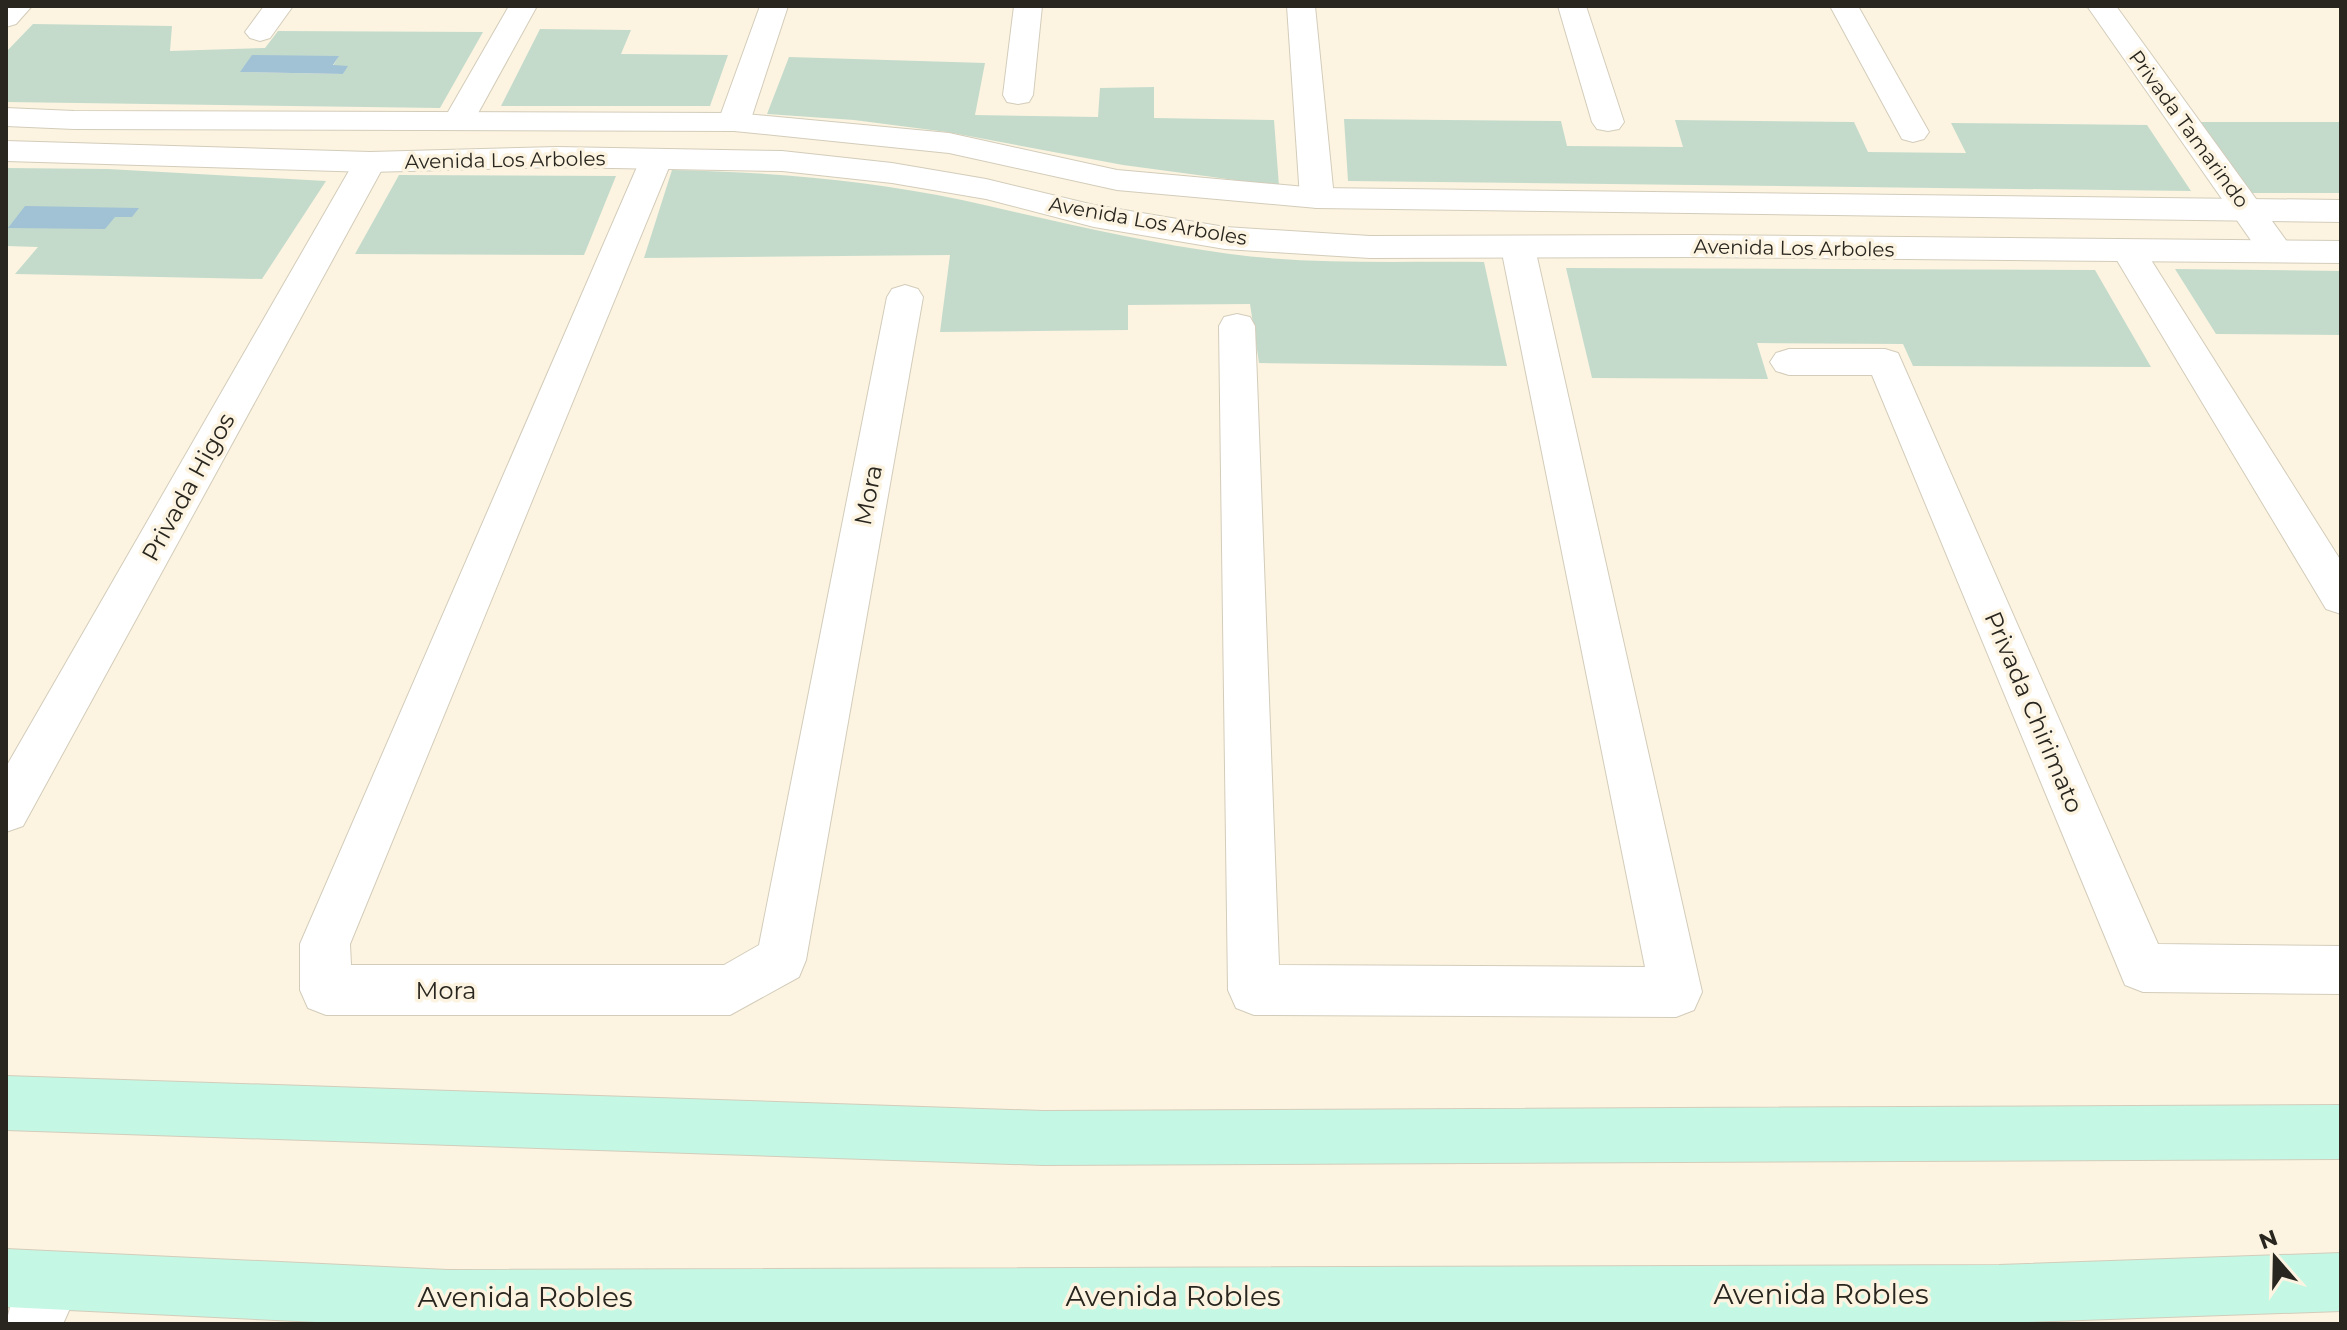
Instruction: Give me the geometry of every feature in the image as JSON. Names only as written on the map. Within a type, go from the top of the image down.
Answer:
[{"type":"main road","points":[[6,1103],[1043,1138],[2341,1132]]},
{"type":"main road","name":"Avenida Robles","points":[[30,1294],[2005,1309],[2109,1307],[2341,1282]]},
{"type":"street","points":[[6,18],[18,6]]},
{"type":"street","points":[[260,32],[279,6]]},
{"type":"street","points":[[460,119],[523,6]]},
{"type":"street","points":[[734,122],[774,6]]},
{"type":"street","points":[[1018,95],[1028,6]]},
{"type":"street","points":[[1301,6],[1317,198]]},
{"type":"street","points":[[1572,6],[1608,122]]},
{"type":"street","points":[[1844,6],[1913,132]]},
{"type":"street","name":"Privada Tamarindo","points":[[2101,6],[2276,251]]},
{"type":"street","name":"Avenida Los Arboles","points":[[6,117],[74,120],[734,122],[949,143],[1117,180],[1317,198],[2341,211]]},
{"type":"street","points":[[51,151],[74,120]]},
{"type":"street","points":[[557,157],[575,122]]},
{"type":"street","name":"Avenida Los Arboles","points":[[6,151],[370,162],[557,157],[782,161],[892,173],[986,189],[1094,216],[1225,238],[1370,247],[1694,246],[2341,252]]},
{"type":"street","name":"Mora","points":[[656,160],[325,944],[326,990],[730,990],[781,960],[905,297]]},
{"type":"street","name":"Privada Higos","points":[[6,811],[370,162]]},
{"type":"street","points":[[1094,216],[1117,180]]},
{"type":"street","points":[[1683,204],[1694,246]]},
{"type":"street","points":[[1237,326],[1254,990],[1676,992],[1518,248]]},
{"type":"street","points":[[2129,252],[2341,597]]},
{"type":"street","name":"Privada Chirimato","points":[[1789,362],[1885,362],[2143,968],[2341,970]]},
{"type":"green space","points":[[33,24],[172,26],[170,51],[265,48],[278,31],[483,32],[440,108],[6,102],[6,52]],"holes":[[[338,57],[333,66],[347,66],[343,74],[240,72]]]},
{"type":"green space","points":[[540,29],[631,30],[621,54],[728,55],[710,106],[501,106]]},
{"type":"green space","points":[[789,57],[985,63],[975,115],[1098,117],[1100,88],[1154,87],[1154,118],[1274,120],[1279,186],[1123,165],[947,132],[854,120],[767,114]]},
{"type":"green space","points":[[1344,119],[1561,121],[1567,146],[1683,147],[1675,120],[1854,122],[1868,152],[1966,153],[1951,123],[2147,125],[2191,191],[1348,181]]},
{"type":"green space","points":[[2199,122],[2341,122],[2341,193],[2251,193]]},
{"type":"green space","points":[[6,168],[108,169],[326,181],[262,279],[15,274],[38,247],[6,246]]},
{"type":"green space","points":[[672,170],[781,175],[890,187],[1129,237],[1230,254],[1325,261],[1484,262],[1507,366],[1259,363],[1250,304],[1128,305],[1128,330],[940,332],[950,255],[644,258]]},
{"type":"green space","points":[[399,175],[616,176],[584,255],[355,254]]},
{"type":"green space","points":[[1566,268],[2095,270],[2151,367],[1913,366],[1903,344],[1757,343],[1768,379],[1592,378]]},
{"type":"green space","points":[[2175,269],[2341,271],[2341,335],[2216,334]]},
{"type":"water","points":[[252,55],[339,56],[333,65],[348,66],[343,74],[240,72]]},
{"type":"water","points":[[25,206],[139,208],[132,217],[115,217],[105,229],[8,228]]}]
